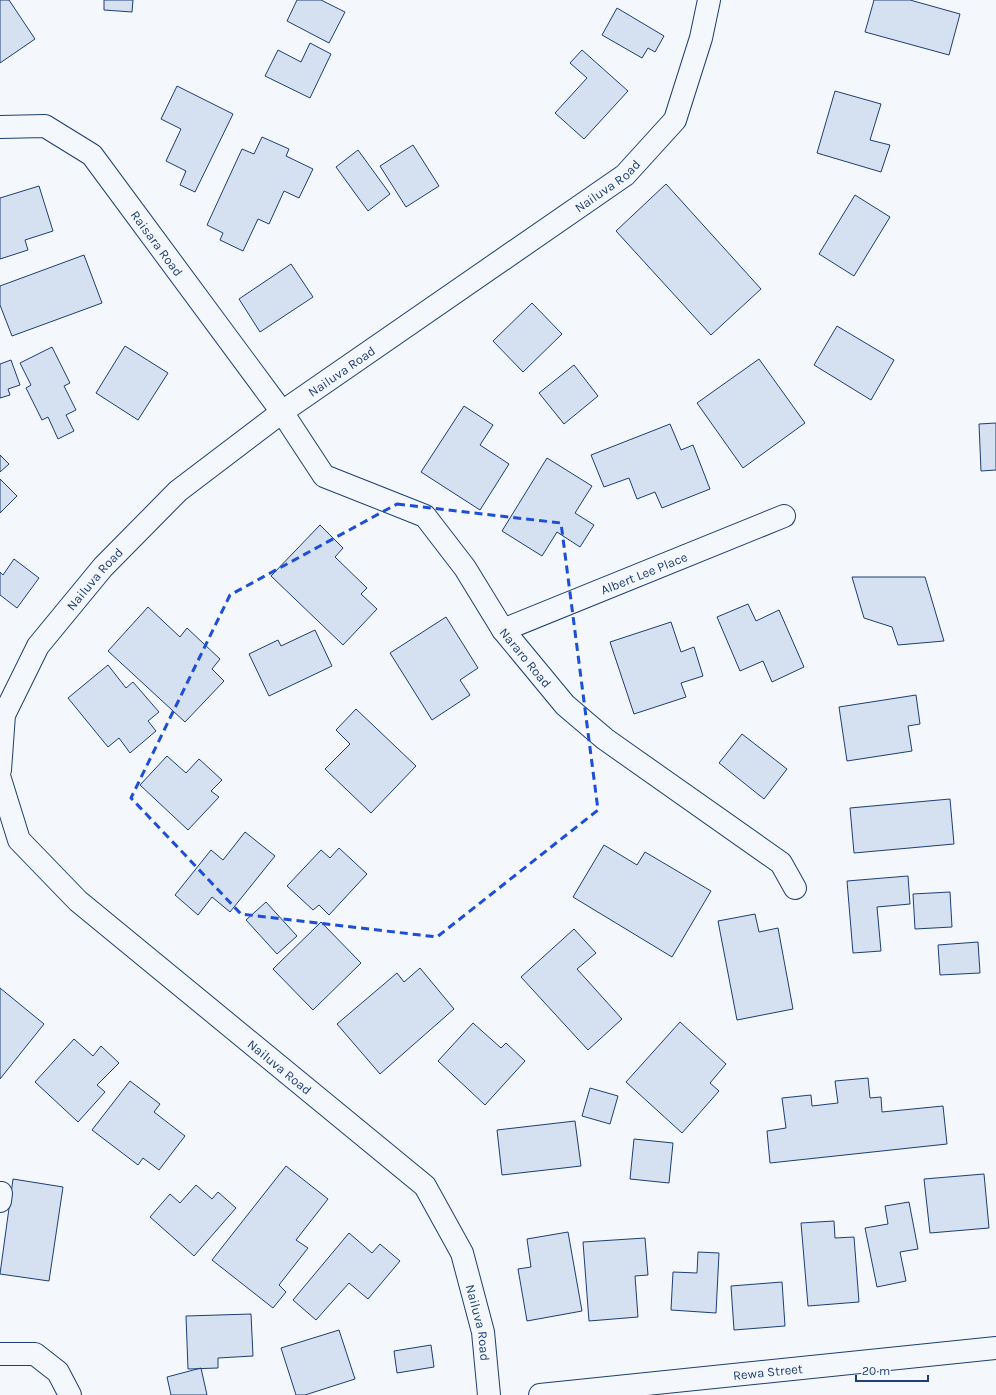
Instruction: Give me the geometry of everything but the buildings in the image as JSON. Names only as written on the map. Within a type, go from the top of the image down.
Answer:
[{"type":"main road","name":"Nailuva Road","points":[[0,770],[4,715],[38,646],[103,567],[178,491],[282,412],[625,175],[675,120],[701,38],[708,0]]},
{"type":"main road","name":"Raisara Road","points":[[0,126],[45,126],[92,155],[282,412]]},
{"type":"main road","name":"Nararo Road","points":[[282,412],[324,476],[425,516],[465,568],[503,630],[565,705],[605,739],[781,863],[795,888]]},
{"type":"main road","name":"Albert Lee Place","points":[[503,630],[784,516]]},
{"type":"main road","name":"Nailuva Road","points":[[0,779],[19,840],[78,900],[425,1186],[462,1253],[483,1332],[489,1395]]},
{"type":"main road","name":"Rewa Street","points":[[540,1395],[996,1348]]},
{"type":"main road","points":[[0,1354],[35,1354],[58,1372],[70,1395]]},
{"type":"highlighted area","points":[[397,504],[561,523],[598,810],[437,937],[241,914],[131,798],[230,595]]}]
